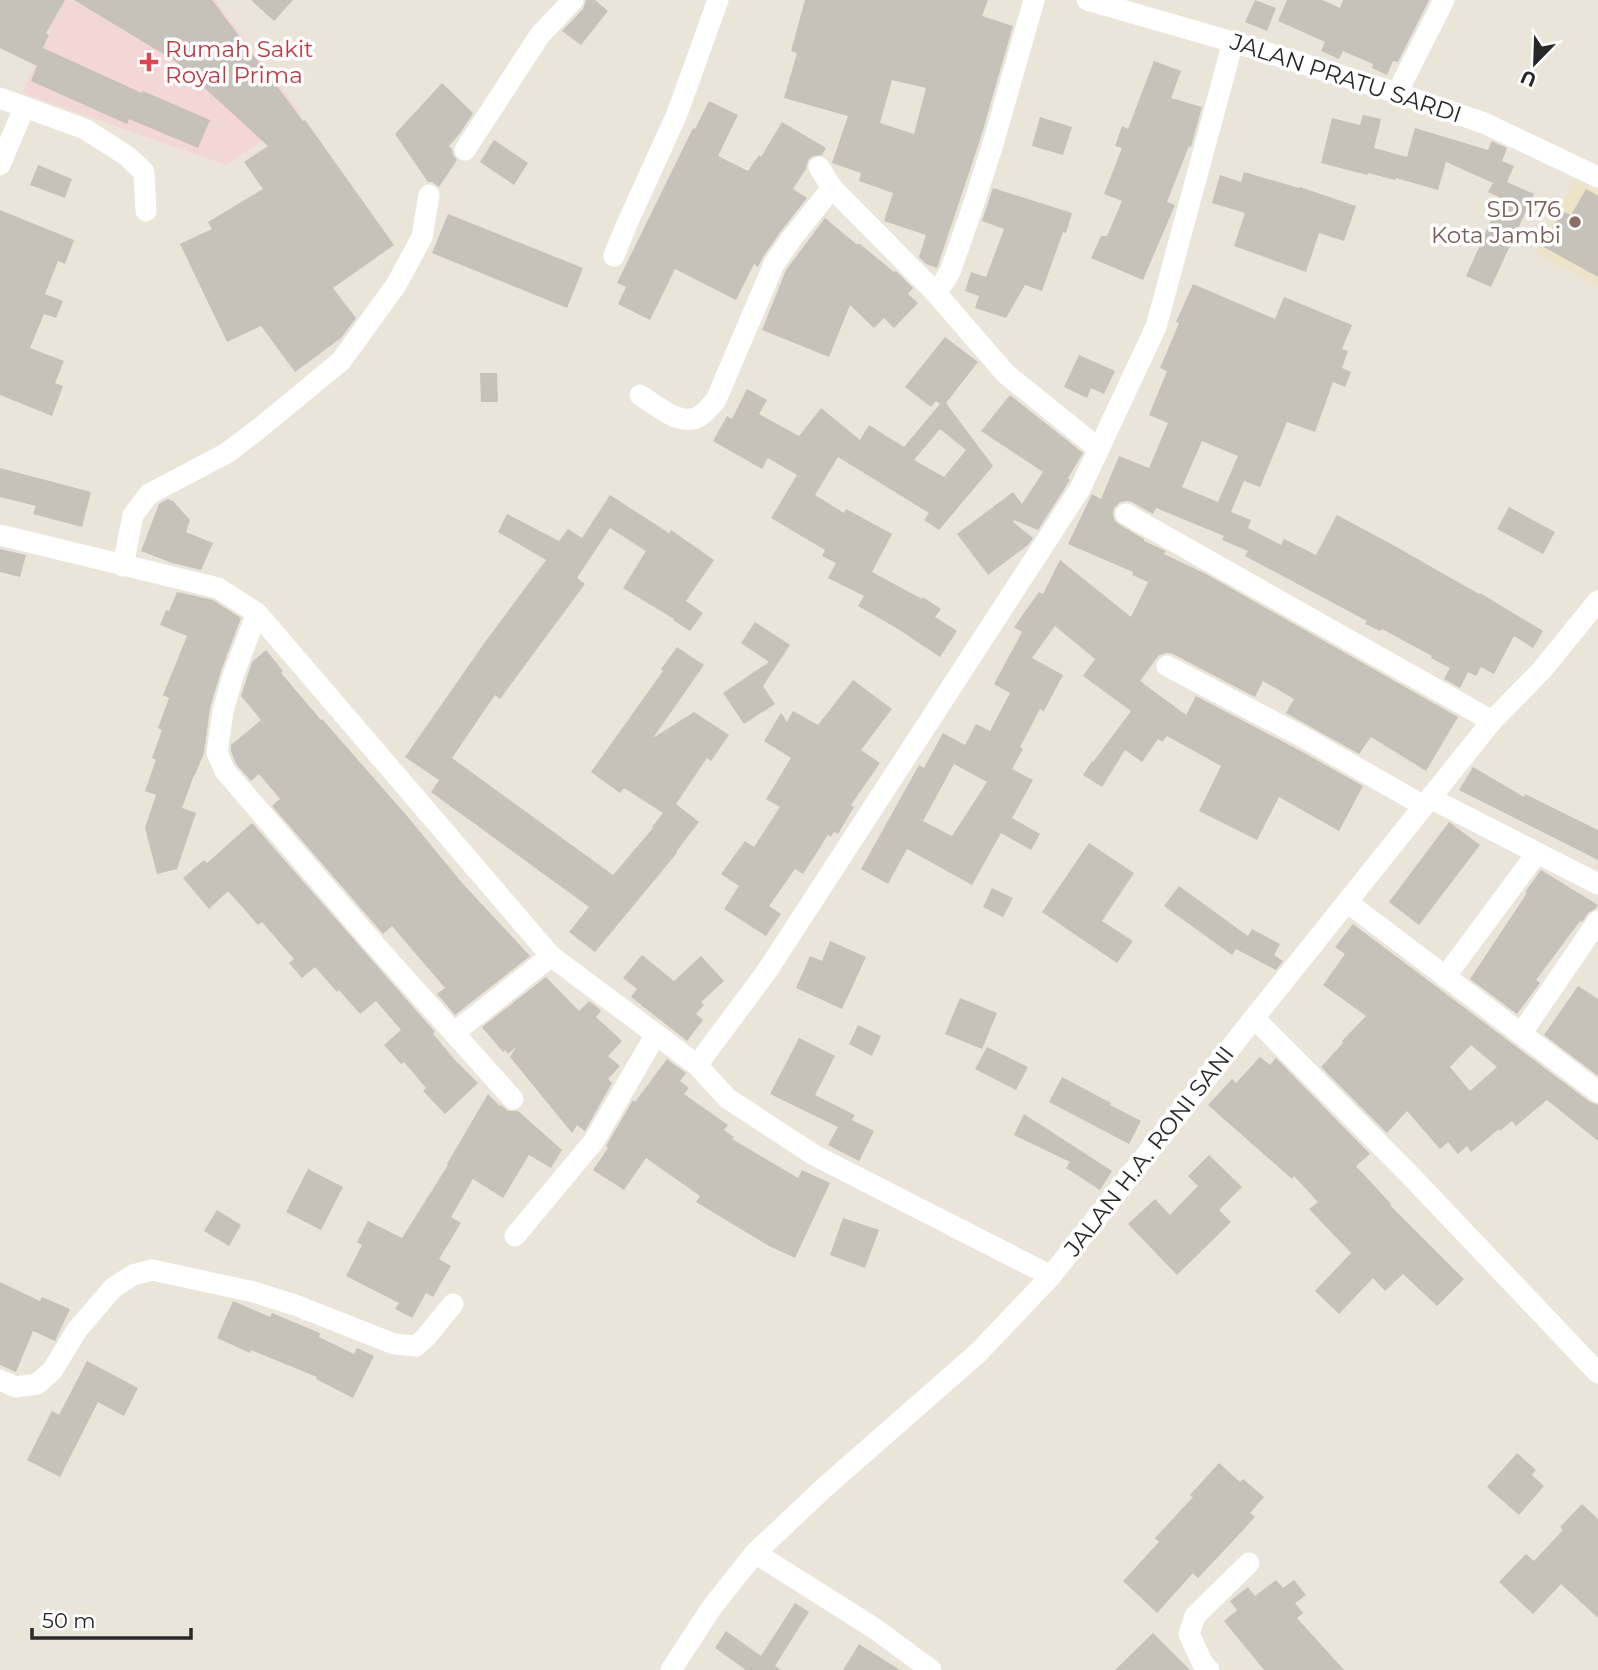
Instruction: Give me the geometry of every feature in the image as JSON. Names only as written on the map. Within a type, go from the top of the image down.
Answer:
[{"type":"street","points":[[466,150],[540,35],[573,0]]},
{"type":"street","points":[[614,256],[677,114],[718,0]]},
{"type":"street","points":[[934,290],[950,272],[972,209],[1034,0]]},
{"type":"street","name":"JALAN PRATU SARDI","points":[[1087,0],[1233,41],[1484,122],[1598,177]]},
{"type":"street","points":[[1397,93],[1444,0]]},
{"type":"street","points":[[697,1065],[767,971],[1080,489],[1156,327],[1233,41]]},
{"type":"street","points":[[0,98],[85,129],[127,156],[144,172],[146,211]]},
{"type":"street","points":[[0,165],[24,107]]},
{"type":"street","points":[[819,167],[832,188],[934,290],[1006,374],[1099,449]]},
{"type":"street","points":[[640,395],[684,420],[699,417],[716,400],[774,264],[832,188]]},
{"type":"street","points":[[123,566],[133,515],[149,494],[227,453],[341,361],[396,285],[422,237],[429,195]]},
{"type":"street","points":[[1126,514],[1492,721]]},
{"type":"street","points":[[0,535],[218,588],[257,613],[551,956],[697,1065],[727,1098],[814,1155],[1051,1276]]},
{"type":"street","name":"JALAN H.A. RONI SANI","points":[[680,1667],[712,1607],[755,1553],[825,1487],[979,1352],[1051,1276],[1492,721],[1541,671],[1598,601]]},
{"type":"street","points":[[257,613],[223,711],[217,753],[220,762],[376,946],[513,1099]]},
{"type":"street","points":[[1167,666],[1427,802],[1598,884]]},
{"type":"street","points":[[1445,976],[1536,853]]},
{"type":"street","points":[[1347,902],[1598,1093]]},
{"type":"street","points":[[1521,1034],[1598,921]]},
{"type":"street","points":[[454,1033],[551,956]]},
{"type":"street","points":[[1254,1018],[1409,1174],[1598,1373]]},
{"type":"street","points":[[515,1236],[594,1141],[656,1034]]},
{"type":"street","points":[[0,1380],[16,1387],[37,1384],[52,1371],[77,1330],[113,1288],[133,1275],[152,1270],[254,1292],[394,1344],[416,1346],[453,1304]]},
{"type":"street","points":[[755,1553],[874,1628],[931,1670]]},
{"type":"street","points":[[1209,1670],[1202,1662],[1189,1634],[1195,1616],[1249,1563]]},
{"type":"shaded area","name":"Rumah Sakit Royal Prima","points":[[1,0],[215,0],[301,114],[226,165],[22,93],[51,32]]},
{"type":"shaded area","name":"SD 176 Kota Jambi","points":[[1574,180],[1598,191],[1598,287],[1536,252]]},
{"type":"building","points":[[0,0],[65,0],[46,33],[49,35],[43,48],[142,93],[143,91],[210,120],[198,148],[129,119],[127,124],[31,81],[37,66],[0,48]]},
{"type":"building","points":[[74,0],[212,0],[303,121],[305,120],[394,245],[333,288],[356,318],[341,338],[295,372],[261,326],[227,342],[180,244],[212,229],[208,222],[263,189],[244,162],[268,146],[175,61]]},
{"type":"building","points":[[251,0],[293,0],[274,21]]},
{"type":"building","points":[[586,0],[595,0],[608,11],[581,45],[562,31],[583,9]]},
{"type":"building","points":[[805,0],[988,0],[982,16],[1013,26],[980,140],[937,268],[926,264],[919,257],[926,235],[884,221],[893,193],[859,181],[861,173],[832,163],[848,116],[784,98],[797,53],[791,51]],"holes":[[[892,80],[926,88],[914,134],[880,123]]]},
{"type":"building","points":[[1255,0],[1276,8],[1267,31],[1245,22]]},
{"type":"building","points":[[1287,0],[1322,0],[1340,8],[1343,0],[1429,0],[1398,62],[1393,61],[1387,75],[1372,68],[1373,64],[1343,51],[1339,59],[1321,51],[1325,42],[1278,21]]},
{"type":"building","points":[[1154,61],[1181,71],[1171,98],[1202,107],[1191,147],[1189,146],[1167,202],[1175,205],[1143,280],[1091,258],[1101,236],[1107,236],[1122,201],[1104,194],[1122,148],[1115,146],[1122,126],[1128,129]]},
{"type":"building","points":[[442,83],[473,113],[449,146],[457,160],[439,187],[428,182],[395,134]]},
{"type":"building","points":[[709,101],[738,115],[718,156],[748,171],[759,155],[761,157],[782,122],[826,148],[822,155],[808,160],[806,169],[793,189],[807,198],[758,267],[754,264],[736,300],[675,269],[650,320],[618,304],[626,287],[617,283]]},
{"type":"building","points":[[1363,115],[1381,119],[1374,148],[1407,157],[1415,128],[1488,150],[1492,141],[1507,148],[1502,161],[1514,166],[1507,182],[1534,194],[1491,287],[1466,276],[1501,198],[1488,192],[1493,183],[1446,162],[1438,190],[1396,178],[1367,175],[1321,163],[1332,118],[1360,125]]},
{"type":"building","points":[[1040,117],[1072,127],[1063,155],[1032,146]]},
{"type":"building","points":[[494,140],[528,163],[514,185],[480,162]]},
{"type":"building","points":[[38,165],[72,179],[65,198],[30,185]]},
{"type":"building","points":[[1244,172],[1356,206],[1344,241],[1319,233],[1306,272],[1234,246],[1245,213],[1212,203],[1220,175],[1241,182]]},
{"type":"building","points":[[993,188],[1072,213],[1042,291],[1025,285],[1006,318],[975,308],[979,296],[965,291],[971,272],[986,277],[1004,229],[982,221]]},
{"type":"building","name":"SD 176 Kota Jambi","points":[[1586,189],[1598,196],[1598,277],[1542,246],[1562,211],[1571,215]]},
{"type":"building","points":[[0,210],[74,240],[65,264],[58,261],[45,294],[63,301],[56,318],[44,314],[30,348],[64,361],[55,383],[63,386],[52,416],[0,395]]},
{"type":"building","points":[[448,214],[583,268],[567,308],[432,253]]},
{"type":"building","points":[[825,218],[856,244],[860,244],[896,271],[913,288],[908,294],[918,303],[894,328],[884,318],[874,328],[850,305],[829,357],[762,330],[786,270]]},
{"type":"building","points":[[1193,284],[1275,319],[1284,297],[1352,325],[1342,349],[1348,351],[1342,368],[1351,372],[1345,387],[1333,382],[1315,432],[1287,422],[1260,487],[1244,481],[1231,512],[1251,520],[1248,528],[1281,545],[1284,539],[1316,555],[1337,515],[1480,593],[1543,631],[1533,648],[1514,636],[1494,674],[1481,667],[1476,676],[1468,672],[1460,688],[1444,679],[1450,668],[1431,658],[1432,656],[1382,629],[1380,631],[1365,624],[1367,621],[1245,556],[1248,551],[1222,540],[1224,536],[1156,508],[1153,514],[1132,502],[1120,502],[1114,508],[1115,521],[1144,541],[1166,551],[1164,554],[1206,574],[1458,717],[1426,771],[1371,737],[1359,754],[1286,713],[1294,699],[1263,681],[1255,697],[1167,653],[1159,655],[1140,681],[1186,715],[1196,696],[1363,786],[1339,831],[1279,797],[1257,840],[1199,811],[1221,766],[1167,736],[1162,742],[1158,739],[1142,762],[1125,750],[1102,787],[1083,775],[1131,711],[1083,676],[1095,659],[1055,626],[1032,658],[1063,675],[1044,711],[1040,709],[1012,769],[1033,780],[1012,818],[1040,834],[1031,850],[1001,833],[972,885],[907,849],[888,884],[861,869],[919,765],[924,768],[943,733],[965,745],[976,724],[990,731],[1010,693],[994,684],[1022,632],[1014,627],[1039,592],[1043,594],[1060,560],[1131,617],[1148,582],[1132,575],[1133,572],[1068,544],[1092,494],[1101,499],[1119,456],[1149,468],[1168,423],[1149,415],[1167,371],[1160,368],[1179,323],[1176,322]],"holes":[[[1202,441],[1238,456],[1218,502],[1182,487]],[[954,764],[987,782],[952,836],[923,821]]]},
{"type":"building","points":[[945,337],[978,362],[946,403],[993,466],[939,530],[924,520],[929,513],[838,457],[815,495],[844,513],[846,509],[892,534],[872,572],[941,609],[935,617],[957,631],[940,657],[858,606],[864,596],[828,578],[836,563],[822,556],[825,550],[771,518],[797,475],[768,458],[762,469],[713,441],[727,416],[732,419],[747,389],[767,400],[759,414],[799,436],[821,408],[860,440],[869,425],[904,447],[940,404],[936,401],[931,407],[905,387]],"holes":[[[940,429],[966,450],[944,477],[914,460]]]},
{"type":"building","points":[[1079,355],[1115,371],[1104,394],[1091,388],[1087,398],[1064,387]]},
{"type":"building","points":[[480,373],[497,373],[498,402],[481,402]]},
{"type":"building","points":[[1010,395],[1083,453],[1068,478],[1070,480],[1038,530],[1014,520],[1013,522],[1033,538],[1028,545],[988,575],[957,534],[1013,492],[1022,504],[1043,472],[981,431]]},
{"type":"building","points":[[0,468],[91,492],[82,527],[33,514],[36,506],[0,497]]},
{"type":"building","points":[[610,495],[669,533],[671,530],[714,560],[686,601],[703,613],[690,631],[623,588],[646,551],[610,528],[577,578],[585,584],[500,699],[495,695],[452,758],[613,875],[663,813],[624,788],[620,793],[591,772],[677,647],[704,665],[653,738],[694,712],[729,735],[711,761],[707,758],[676,804],[699,822],[677,853],[595,952],[569,932],[589,907],[431,792],[439,780],[405,757],[546,560],[498,532],[507,514],[559,541],[568,529],[582,538]]},
{"type":"building","points":[[168,499],[190,520],[186,532],[213,543],[201,570],[141,551],[159,504]]},
{"type":"building","points":[[1509,507],[1555,532],[1543,554],[1497,529]]},
{"type":"building","points":[[0,549],[26,555],[20,577],[0,572]]},
{"type":"building","points":[[177,592],[213,600],[241,618],[210,708],[204,753],[182,808],[196,813],[177,869],[157,874],[145,828],[156,795],[145,791],[156,760],[152,758],[162,730],[158,728],[169,698],[163,695],[187,636],[160,625]]},
{"type":"building","points":[[755,622],[790,645],[763,686],[775,704],[744,724],[723,693],[769,662],[741,643]]},
{"type":"building","points":[[266,650],[283,671],[281,673],[321,720],[407,816],[463,884],[530,956],[455,1015],[437,994],[445,988],[392,926],[383,934],[272,806],[280,799],[259,774],[251,781],[236,764],[231,745],[261,720],[241,696],[252,662]]},
{"type":"building","points":[[853,680],[892,709],[861,750],[880,763],[851,805],[854,807],[838,834],[834,832],[831,837],[828,835],[803,874],[795,869],[769,906],[781,914],[766,936],[724,909],[739,886],[721,874],[745,841],[754,847],[780,807],[766,799],[791,758],[764,741],[781,713],[787,722],[793,711],[818,725]]},
{"type":"building","points":[[1473,767],[1524,797],[1525,794],[1598,830],[1598,860],[1459,790]]},
{"type":"building","points":[[1449,822],[1480,845],[1419,925],[1389,902]]},
{"type":"building","points":[[252,823],[435,1032],[434,1035],[455,1060],[478,1083],[445,1114],[423,1091],[426,1088],[404,1062],[401,1064],[384,1045],[401,1030],[376,1001],[360,1014],[315,967],[302,978],[289,963],[294,959],[262,922],[258,925],[228,891],[209,909],[183,878],[204,860],[207,863]]},
{"type":"building","points":[[1089,843],[1134,873],[1102,921],[1133,941],[1117,963],[1042,912]]},
{"type":"building","points":[[1541,870],[1598,905],[1580,921],[1536,980],[1540,983],[1517,1014],[1470,979]]},
{"type":"building","points":[[1179,886],[1248,936],[1252,929],[1280,944],[1274,955],[1283,961],[1276,970],[1236,949],[1232,955],[1164,906]]},
{"type":"building","points":[[992,888],[1013,898],[1003,917],[983,907]]},
{"type":"building","points":[[1353,924],[1590,1102],[1598,1105],[1598,1141],[1547,1100],[1516,1126],[1512,1121],[1471,1152],[1467,1146],[1458,1154],[1448,1142],[1440,1149],[1407,1111],[1387,1133],[1321,1067],[1366,1016],[1323,985],[1345,954],[1335,947]],"holes":[[[1471,1045],[1497,1067],[1470,1091],[1450,1067]]]},
{"type":"building","points":[[830,941],[866,957],[842,1009],[796,988],[810,956],[822,961]]},
{"type":"building","points":[[642,955],[674,981],[701,956],[724,981],[701,1002],[704,1005],[696,1014],[703,1020],[687,1041],[631,997],[637,989],[623,978]]},
{"type":"building","points":[[546,977],[579,1011],[589,1001],[596,1006],[601,1011],[596,1017],[622,1041],[608,1056],[620,1066],[608,1079],[612,1083],[585,1131],[577,1125],[572,1133],[510,1057],[516,1047],[508,1054],[505,1050],[503,1052],[482,1027]]},
{"type":"building","points":[[1578,986],[1598,999],[1598,1076],[1544,1035]]},
{"type":"building","points":[[960,998],[997,1013],[982,1049],[945,1034]]},
{"type":"building","points":[[858,1025],[881,1036],[872,1056],[849,1044]]},
{"type":"building","points":[[799,1038],[835,1056],[815,1095],[855,1115],[852,1120],[874,1131],[859,1161],[828,1145],[838,1127],[770,1094]]},
{"type":"building","points":[[987,1047],[1028,1067],[1016,1090],[975,1069]]},
{"type":"building","points":[[1260,1057],[1270,1065],[1276,1058],[1370,1154],[1356,1166],[1390,1205],[1464,1279],[1437,1306],[1403,1274],[1385,1291],[1373,1278],[1339,1314],[1315,1291],[1351,1253],[1309,1209],[1318,1202],[1294,1176],[1292,1179],[1208,1105],[1232,1079],[1236,1083]]},
{"type":"building","points":[[667,1059],[686,1073],[680,1081],[689,1088],[684,1094],[728,1125],[724,1130],[734,1137],[732,1139],[798,1178],[802,1170],[830,1183],[795,1258],[769,1246],[696,1202],[700,1196],[646,1158],[624,1190],[593,1170],[608,1148],[606,1146],[633,1100],[635,1102]]},
{"type":"building","points":[[1062,1077],[1141,1121],[1129,1144],[1049,1102]]},
{"type":"building","points":[[488,1094],[508,1111],[518,1111],[562,1150],[551,1168],[529,1155],[503,1198],[473,1179],[451,1217],[461,1223],[439,1259],[451,1266],[433,1297],[426,1293],[412,1318],[395,1309],[399,1303],[346,1276],[362,1245],[357,1242],[368,1221],[402,1238]]},
{"type":"building","points":[[1024,1114],[1112,1171],[1100,1190],[1066,1168],[1070,1162],[1014,1135]]},
{"type":"building","points":[[1209,1155],[1242,1187],[1219,1210],[1231,1222],[1177,1275],[1128,1224],[1155,1199],[1170,1215],[1198,1186],[1188,1176]]},
{"type":"building","points":[[308,1169],[343,1187],[321,1230],[286,1212]]},
{"type":"building","points":[[217,1210],[241,1225],[229,1246],[204,1231]]},
{"type":"building","points":[[843,1218],[879,1230],[865,1268],[830,1255]]},
{"type":"building","points":[[0,1282],[40,1301],[42,1297],[70,1309],[55,1341],[33,1331],[16,1372],[0,1365]]},
{"type":"building","points":[[233,1301],[270,1317],[272,1313],[320,1333],[319,1337],[354,1354],[357,1348],[374,1356],[353,1398],[316,1379],[317,1377],[217,1338]]},
{"type":"building","points":[[87,1361],[138,1388],[124,1416],[98,1402],[60,1477],[27,1460],[52,1411],[59,1415]]},
{"type":"building","points":[[1517,1453],[1536,1470],[1532,1475],[1544,1486],[1519,1515],[1487,1487]]},
{"type":"building","points":[[1219,1463],[1240,1482],[1243,1479],[1264,1497],[1250,1513],[1255,1517],[1233,1541],[1198,1578],[1193,1573],[1157,1613],[1123,1581],[1159,1542],[1155,1538],[1193,1497],[1190,1495]]},
{"type":"building","points":[[1582,1504],[1598,1519],[1598,1618],[1561,1584],[1533,1614],[1499,1582],[1526,1554],[1534,1561],[1563,1530],[1560,1527]]},
{"type":"building","points":[[1276,1580],[1283,1588],[1294,1580],[1306,1595],[1295,1603],[1303,1613],[1297,1618],[1344,1670],[1264,1670],[1224,1621],[1237,1610],[1230,1601],[1248,1587],[1255,1596]]},
{"type":"building","points":[[795,1603],[809,1612],[775,1666],[781,1670],[746,1670],[715,1648],[726,1631],[761,1656]]},
{"type":"building","points":[[1153,1633],[1190,1670],[1115,1670]]},
{"type":"building","points":[[859,1644],[900,1670],[843,1670]]},
{"type":"place","name":"Rumah Sakit Royal Prima","points":[[149,62]]},
{"type":"place","name":"SD 176 Kota Jambi","points":[[1575,222]]}]
